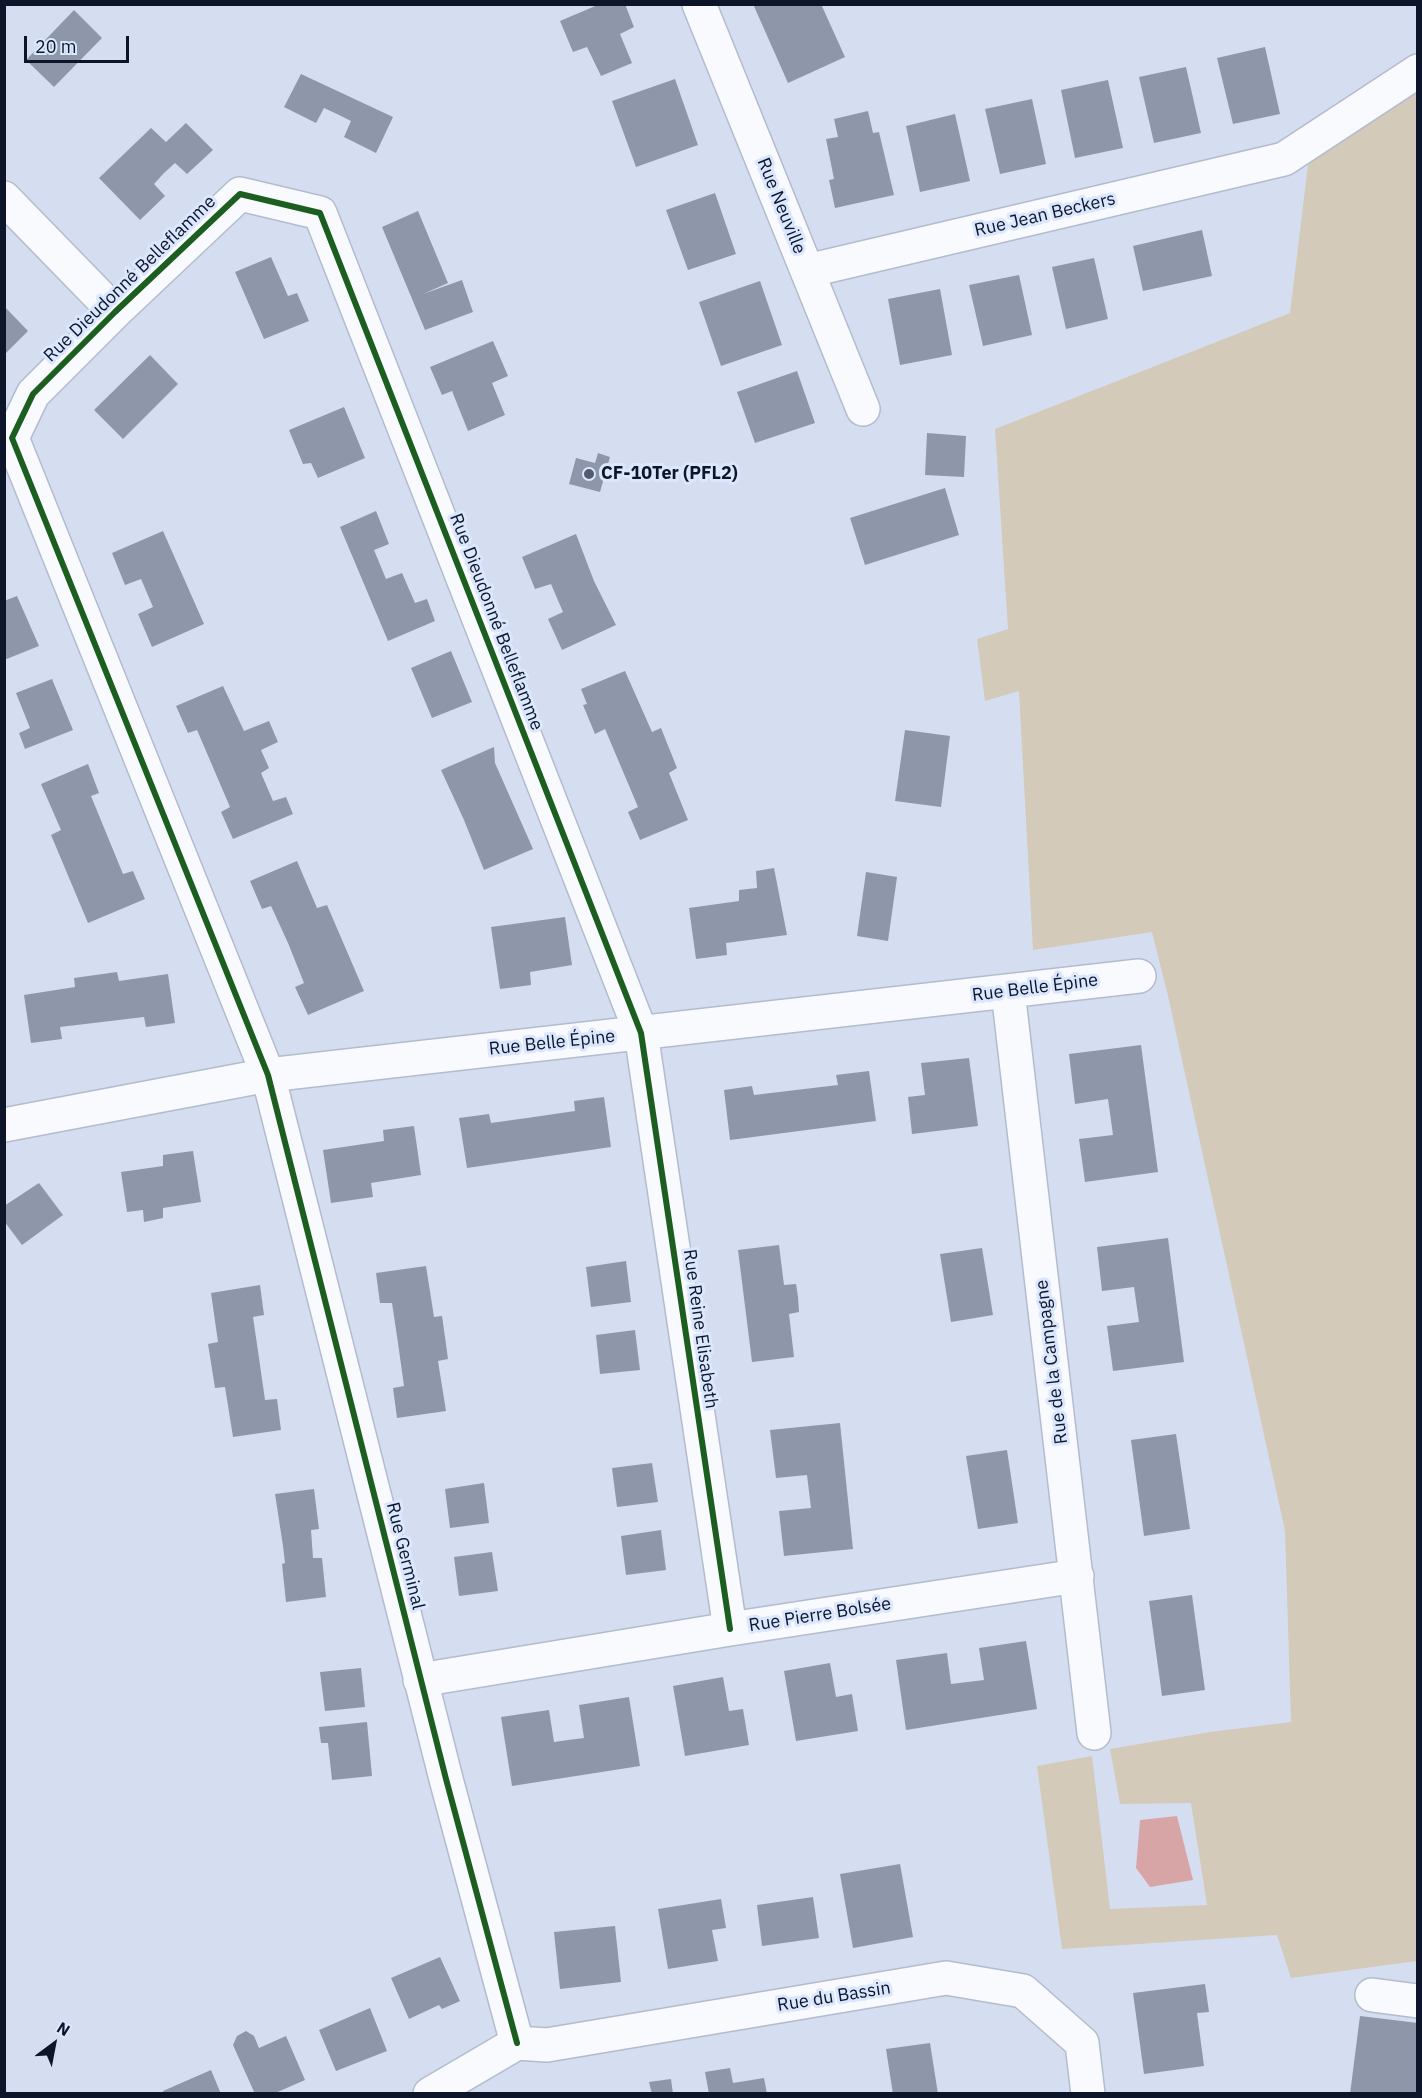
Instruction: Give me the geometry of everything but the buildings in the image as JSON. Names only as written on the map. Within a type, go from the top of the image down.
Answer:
[{"type":"street","name":"Rue Neuville","points":[[699,4],[863,409]]},
{"type":"street","name":"Rue Jean Beckers","points":[[807,271],[1284,159],[1418,71]]},
{"type":"street","name":"Rue Dieudonné Belleflamme","points":[[268,1076],[12,438],[33,394],[115,312],[240,194],[320,213],[641,1033]]},
{"type":"street","name":"Rue Dieudonné Belleflamme","points":[[4,198],[115,312]]},
{"type":"street","name":"Rue Belle Épine","points":[[4,1125],[268,1076],[1139,976]]},
{"type":"street","name":"Rue de la Campagne","points":[[1008,991],[1094,1734]]},
{"type":"street","name":"Rue Reine Elisabeth","points":[[641,1033],[730,1629]]},
{"type":"street","name":"Rue Germinal","points":[[268,1076],[420,1680],[517,2043]]},
{"type":"street","name":"Rue Pierre Bolsée","points":[[420,1680],[730,1629],[1077,1576]]},
{"type":"street","name":"Rue du Bassin","points":[[517,2043],[547,2045],[946,1978],[1023,1990],[1082,2043],[1088,2094]]},
{"type":"street","points":[[1372,1995],[1418,2001]]},
{"type":"street","points":[[430,2094],[517,2043]]},
{"type":"shaded area","points":[[1417,91],[1417,1961],[1291,1978],[1277,1935],[1062,1949],[1037,1766],[1092,1756],[1110,1909],[1207,1905],[1191,1803],[1120,1804],[1110,1749],[1210,1732],[1291,1722],[1285,1531],[1152,932],[1033,950],[1019,691],[985,701],[977,639],[1008,629],[995,429],[1290,313],[1308,165],[1355,124]]},
{"type":"shaded area","points":[[1177,1816],[1193,1880],[1150,1887],[1136,1868],[1140,1820]]},
{"type":"cycle path","points":[[517,2043],[446,1779],[268,1075],[12,438],[33,394],[115,312],[240,194],[320,213],[641,1033],[730,1629]]},
{"type":"place","name":"CF-10Ter (PFL2)","points":[[589,474]]}]
